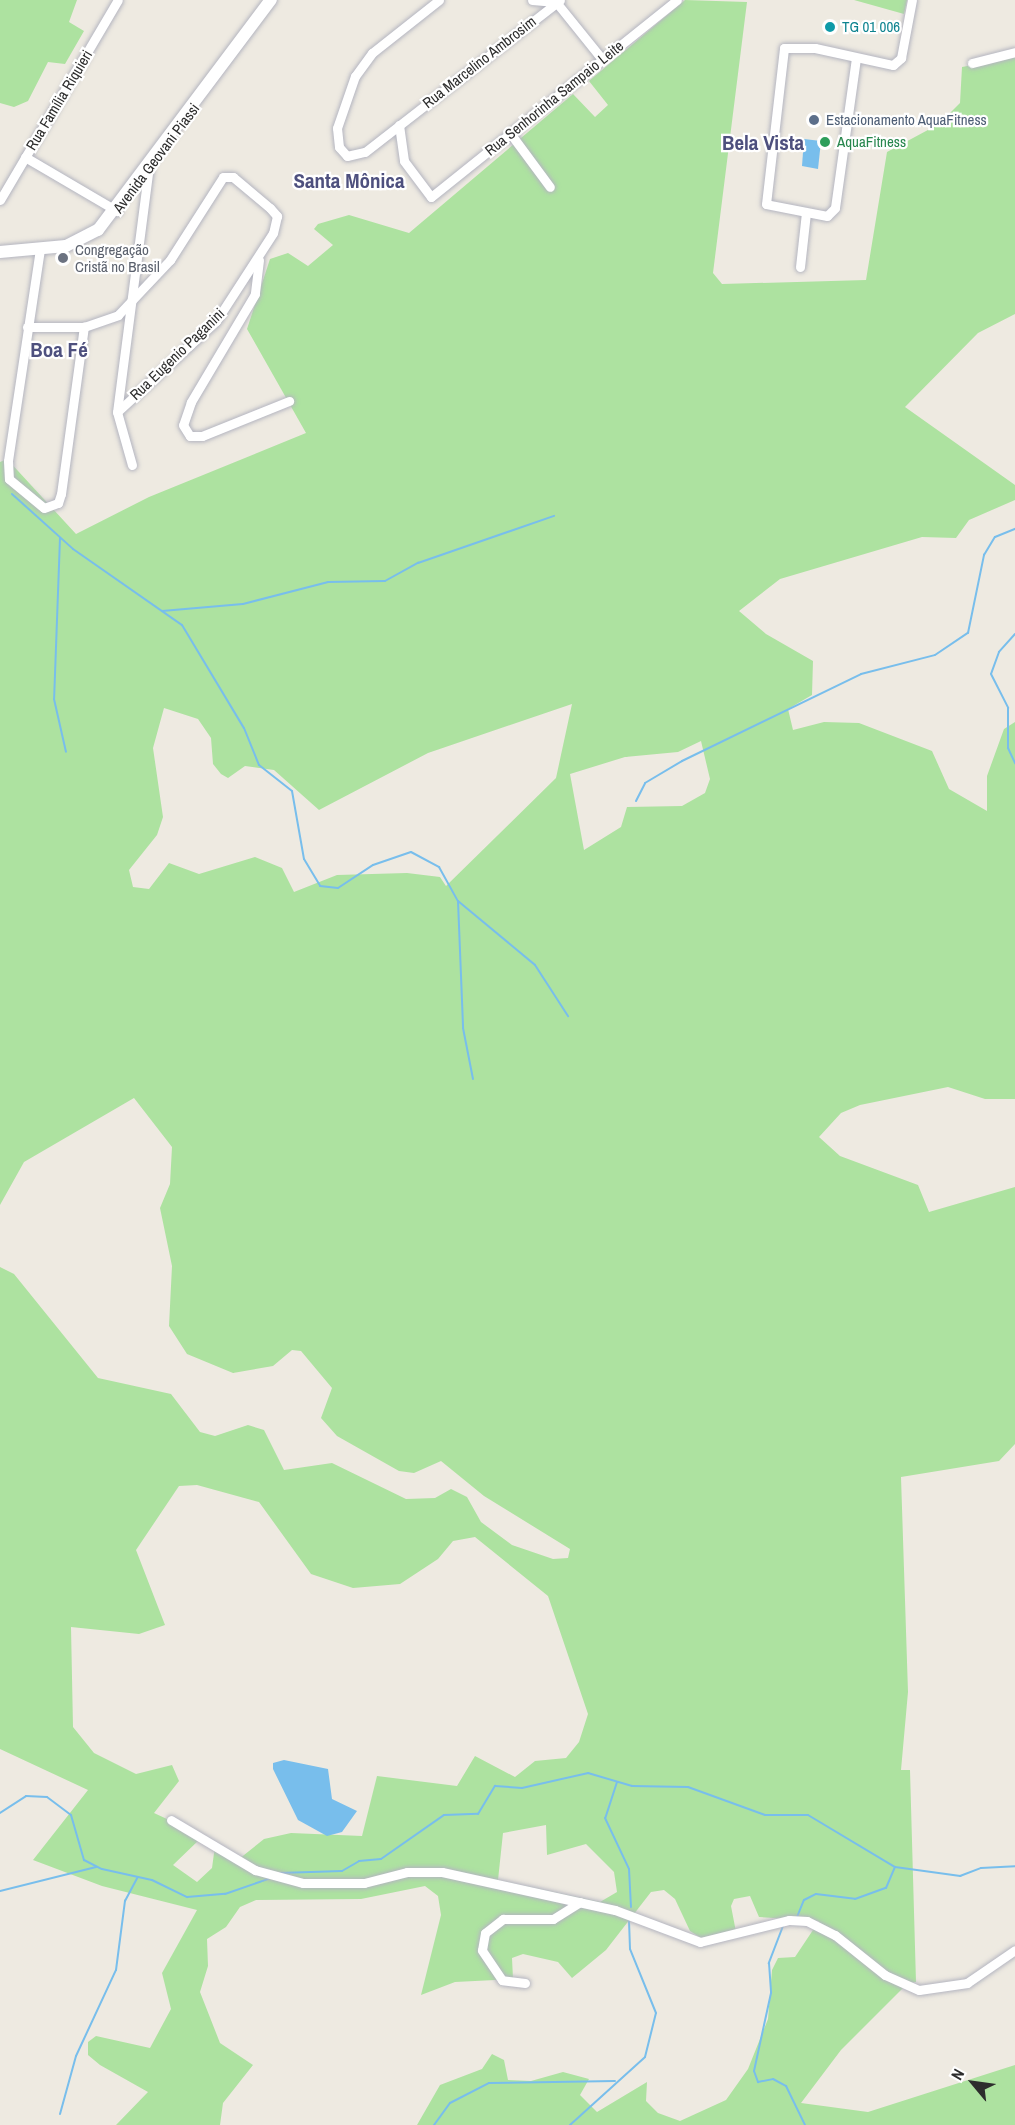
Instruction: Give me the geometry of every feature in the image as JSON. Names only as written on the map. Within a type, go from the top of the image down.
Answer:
[{"type":"main road","name":"Avenida Geovani Piassi","points":[[1,251],[40,249],[81,242],[117,211],[270,0]]},
{"type":"street","name":"Rua Família Riquieri","points":[[0,200],[118,0]]},
{"type":"street","name":"Rua Marcelino Ambrosim","points":[[439,0],[363,63],[343,109],[339,147],[347,156],[358,156],[558,1]]},
{"type":"street","points":[[532,0],[558,1],[602,59]]},
{"type":"street","name":"Rua Senhorinha Sampaio Leite","points":[[399,125],[404,161],[431,197],[677,0]]},
{"type":"street","points":[[856,58],[832,213],[807,213],[765,203],[765,184],[781,53],[790,44],[891,65],[899,61],[912,0]]},
{"type":"street","points":[[972,63],[1015,52]]},
{"type":"street","points":[[510,133],[550,187]]},
{"type":"street","points":[[25,158],[117,211]]},
{"type":"street","points":[[132,465],[117,412],[149,167]]},
{"type":"street","name":"Rua Eugenio Paganini","points":[[117,412],[216,321],[273,233],[278,222],[270,208],[233,177],[223,177],[183,242],[132,303]]},
{"type":"street","points":[[800,267],[807,213]]},
{"type":"street","points":[[40,249],[27,327],[9,479],[44,508],[58,503],[61,494],[84,327]]},
{"type":"street","points":[[259,257],[255,294],[190,402],[183,425],[190,436],[202,436],[289,401]]},
{"type":"street","points":[[27,327],[84,327],[132,303]]},
{"type":"street","points":[[171,1820],[255,1870],[303,1883],[364,1883],[428,1871],[580,1902],[700,1942],[781,1921],[807,1921],[835,1935],[885,1975],[919,1990],[967,1983],[1015,1950]]},
{"type":"street","points":[[525,1983],[502,1980],[482,1950],[485,1933],[504,1919],[553,1918],[580,1902]]},
{"type":"green space","points":[[0,0],[77,0],[69,22],[84,31],[65,64],[48,62],[28,101],[14,107],[0,103]]},
{"type":"green space","points":[[685,0],[747,2],[713,273],[722,284],[866,280],[887,152],[939,124],[960,103],[962,67],[1015,57],[1015,314],[978,333],[905,407],[1015,485],[1015,500],[969,520],[956,538],[922,537],[780,579],[739,611],[766,634],[813,661],[812,695],[788,709],[793,730],[824,722],[859,723],[932,751],[949,789],[987,811],[987,776],[1004,729],[1015,722],[1015,1099],[985,1099],[948,1087],[860,1105],[841,1113],[819,1137],[840,1156],[918,1185],[929,1212],[1015,1187],[1015,1444],[999,1461],[901,1477],[908,1692],[901,1770],[910,1770],[916,1982],[908,1983],[841,2050],[801,2103],[868,2112],[1015,2065],[1015,2125],[417,2125],[440,2085],[482,2069],[492,2054],[504,2060],[508,2080],[531,2081],[563,2072],[589,2079],[580,2095],[597,2112],[647,2082],[646,2101],[658,2113],[680,2121],[726,2100],[748,2069],[768,2019],[772,1970],[778,1958],[795,1957],[819,1921],[759,1917],[750,1896],[734,1899],[731,1906],[736,1932],[701,1938],[690,1931],[675,1899],[664,1890],[651,1892],[606,1950],[572,1978],[558,1962],[523,1954],[512,1958],[513,1979],[455,1982],[421,1995],[441,1915],[438,1896],[425,1886],[361,1899],[256,1900],[240,1907],[226,1927],[207,1939],[208,1966],[200,1992],[220,2043],[253,2065],[223,2103],[220,2125],[116,2125],[148,2092],[100,2065],[88,2055],[88,2042],[96,2036],[150,2048],[171,2009],[162,1973],[197,1910],[102,1886],[33,1860],[88,1790],[0,1749],[0,1267],[14,1274],[98,1378],[171,1394],[200,1432],[215,1436],[248,1425],[264,1430],[284,1470],[332,1463],[406,1499],[435,1498],[451,1489],[467,1497],[481,1522],[512,1545],[553,1559],[568,1558],[570,1549],[484,1496],[441,1461],[414,1473],[399,1471],[337,1436],[321,1418],[332,1388],[301,1351],[292,1350],[273,1366],[233,1373],[187,1354],[169,1326],[172,1266],[160,1208],[170,1184],[172,1147],[134,1098],[24,1162],[0,1205],[0,462],[7,459],[76,534],[149,497],[306,433],[247,329],[270,259],[288,253],[308,266],[333,245],[314,229],[318,224],[349,215],[409,233],[573,94],[595,117],[608,105],[589,81]],"holes":[[[572,704],[556,778],[446,886],[440,877],[407,873],[337,875],[294,892],[282,868],[255,857],[199,874],[169,863],[149,889],[133,887],[129,870],[157,835],[163,817],[153,748],[164,708],[198,719],[211,738],[213,764],[221,774],[228,778],[245,766],[274,770],[319,810],[428,753]],[[701,741],[710,779],[705,793],[682,806],[627,807],[621,827],[584,850],[570,774],[625,757],[678,752]],[[197,1485],[259,1502],[311,1574],[353,1588],[400,1584],[438,1559],[453,1541],[475,1537],[548,1596],[588,1714],[579,1742],[566,1758],[535,1761],[515,1777],[475,1756],[457,1786],[377,1776],[362,1836],[291,1833],[264,1839],[239,1859],[215,1846],[212,1868],[197,1882],[173,1865],[200,1839],[197,1833],[154,1813],[179,1781],[172,1765],[136,1774],[94,1753],[73,1727],[71,1627],[139,1634],[165,1625],[136,1550],[179,1486]],[[546,1825],[547,1855],[586,1844],[614,1872],[617,1892],[600,1902],[498,1880],[503,1833]]]},
{"type":"green space","points":[[854,0],[907,0],[904,14]]},
{"type":"water","points":[[804,139],[821,141],[818,169],[802,166]]},
{"type":"water","points":[[284,1760],[328,1769],[332,1799],[357,1811],[342,1832],[327,1836],[298,1820],[273,1769],[273,1763]]},
{"type":"waterway","points":[[12,494],[73,549],[182,625],[244,728],[259,765],[292,791],[304,859],[320,886],[338,888],[373,865],[411,852],[439,867],[458,901],[463,1028],[473,1079]]},
{"type":"waterway","points":[[162,611],[243,604],[328,582],[385,581],[418,563],[554,516]]},
{"type":"waterway","points":[[636,801],[645,783],[682,761],[861,674],[935,655],[968,633],[984,555],[995,537],[1015,529]]},
{"type":"waterway","points":[[60,538],[54,699],[66,752]]},
{"type":"waterway","points":[[1015,634],[999,652],[991,674],[1008,708],[1008,748],[1015,763]]},
{"type":"waterway","points":[[458,901],[535,965],[568,1016]]},
{"type":"waterway","points":[[280,1873],[342,1871],[359,1861],[381,1859],[444,1815],[478,1814],[495,1786],[522,1788],[588,1773],[632,1786],[688,1787],[765,1815],[808,1815],[895,1867],[960,1876],[981,1868],[1015,1866]]},
{"type":"waterway","points":[[617,1782],[605,1818],[629,1869],[631,1907]]},
{"type":"waterway","points":[[0,1813],[26,1796],[47,1797],[71,1815],[84,1860],[102,1869],[152,1880],[187,1897],[225,1894],[268,1879]]},
{"type":"waterway","points":[[0,1891],[96,1867]]},
{"type":"waterway","points":[[797,1917],[804,1900],[816,1894],[855,1899],[886,1888],[895,1867]]},
{"type":"waterway","points":[[60,2114],[76,2056],[116,1970],[125,1901],[137,1878]]},
{"type":"waterway","points":[[570,2125],[645,2057],[656,2013],[630,1949],[629,1919]]},
{"type":"waterway","points":[[783,1926],[769,1963],[771,1993],[754,2071],[758,2082],[773,2079],[786,2086],[805,2125]]},
{"type":"waterway","points":[[434,2125],[450,2103],[489,2083],[615,2081]]},
{"type":"place","name":"TG 01 006","points":[[830,27]]},
{"type":"place","name":"Estacionamento AquaFitness","points":[[814,120]]},
{"type":"place","name":"AquaFitness","points":[[825,142]]},
{"type":"place","name":"Congregação Cristã no Brasil","points":[[63,258]]},
{"type":"district","name":"Bela Vista","points":[[763,143]]},
{"type":"district","name":"Santa Mônica","points":[[349,181]]},
{"type":"district","name":"Boa Fé","points":[[59,350]]}]
